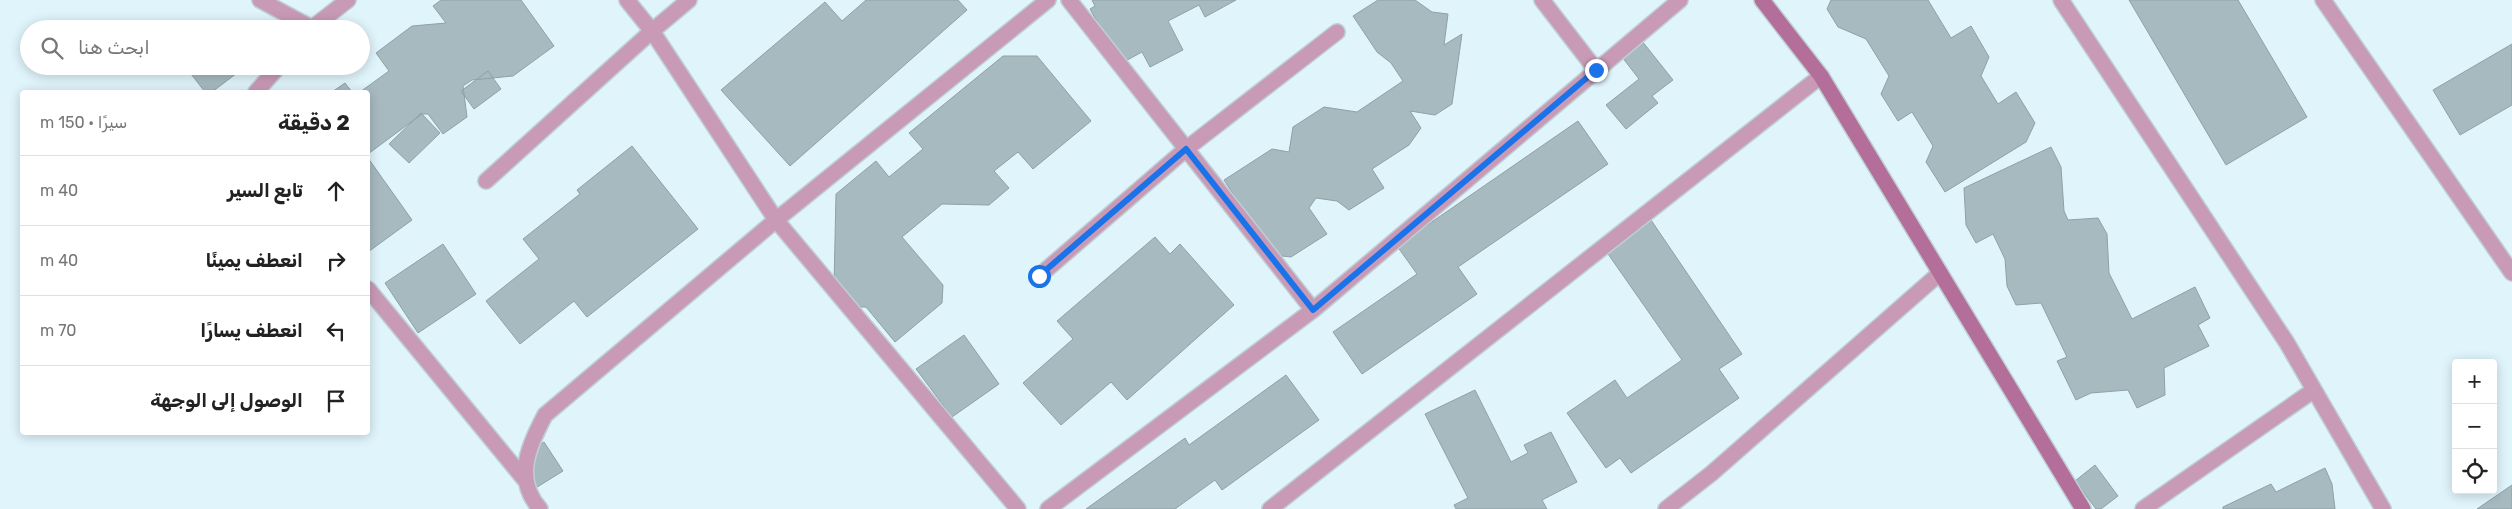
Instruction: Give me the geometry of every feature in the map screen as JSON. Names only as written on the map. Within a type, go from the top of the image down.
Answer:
[{"type":"main road","points":[[1762,0],[1821,76],[2082,509]]},
{"type":"street","points":[[260,0],[297,20]]},
{"type":"street","points":[[322,20],[348,0]]},
{"type":"street","points":[[627,0],[652,31],[776,220],[1018,509]]},
{"type":"street","points":[[486,181],[689,0]]},
{"type":"street","points":[[525,480],[529,447],[545,415],[776,220],[1048,0]]},
{"type":"street","points":[[1069,0],[1313,310]]},
{"type":"street","points":[[1542,0],[1596,70]]},
{"type":"street","points":[[1048,509],[1313,310],[1680,0]]},
{"type":"street","points":[[2061,0],[2287,343],[2383,509]]},
{"type":"street","points":[[2324,0],[2512,273]]},
{"type":"street","points":[[1039,276],[1186,149],[1337,32]]},
{"type":"street","points":[[258,90],[271,75]]},
{"type":"street","points":[[1270,509],[1821,76]]},
{"type":"street","points":[[1666,509],[1712,473],[1940,273]]},
{"type":"street","points":[[370,291],[525,480],[534,502],[540,509]]},
{"type":"street","points":[[2143,509],[2314,390]]},
{"type":"building","points":[[441,0],[521,0],[554,46],[513,76],[472,80],[463,86],[467,117],[443,134],[428,114],[422,114],[370,153],[370,90],[363,90],[389,71],[376,53],[412,26],[446,23],[433,6]]},
{"type":"building","points":[[866,0],[958,0],[967,10],[790,166],[721,90],[825,2],[842,21]]},
{"type":"building","points":[[1092,0],[1236,0],[1205,17],[1199,5],[1168,21],[1183,50],[1150,67],[1142,52],[1120,64],[1090,9],[1095,6]]},
{"type":"building","points":[[1378,0],[1415,0],[1432,12],[1448,14],[1444,45],[1462,34],[1452,104],[1435,115],[1410,111],[1421,128],[1409,145],[1372,169],[1384,188],[1349,210],[1337,201],[1316,198],[1309,208],[1327,234],[1291,257],[1273,255],[1224,180],[1272,149],[1289,152],[1293,127],[1324,107],[1357,112],[1403,81],[1391,63],[1377,52],[1353,16]]},
{"type":"building","points":[[1831,0],[1928,0],[1951,38],[1971,26],[1989,57],[1981,76],[1998,104],[2016,92],[2035,123],[2026,142],[1945,192],[1926,162],[1933,146],[1912,112],[1898,121],[1881,94],[1889,76],[1866,39],[1838,27],[1827,9]]},
{"type":"building","points":[[2129,0],[2238,0],[2307,117],[2226,165]]},
{"type":"building","points":[[1642,41],[1673,80],[1652,96],[1658,103],[1626,129],[1606,105],[1639,79],[1622,57]]},
{"type":"building","points":[[2512,44],[2512,105],[2460,135],[2433,90]]},
{"type":"building","points":[[1003,56],[1037,56],[1091,121],[1033,169],[1018,152],[994,171],[1009,188],[989,205],[942,204],[902,237],[943,285],[942,303],[895,342],[866,307],[852,307],[834,285],[836,194],[876,161],[889,177],[923,149],[909,133]]},
{"type":"building","points":[[488,71],[501,89],[474,109],[461,91]]},
{"type":"building","points":[[192,75],[234,75],[215,90],[203,90]]},
{"type":"building","points":[[345,83],[350,90],[335,90]]},
{"type":"building","points":[[421,113],[440,133],[409,163],[389,144]]},
{"type":"building","points":[[1578,121],[1608,164],[1458,267],[1477,294],[1362,374],[1333,332],[1417,274],[1397,246]]},
{"type":"building","points":[[632,146],[698,229],[587,317],[574,301],[520,344],[486,301],[539,259],[523,239],[580,194],[577,190]]},
{"type":"building","points":[[2051,147],[2061,167],[2064,211],[2068,220],[2098,218],[2107,234],[2109,273],[2132,319],[2195,287],[2210,318],[2198,325],[2209,346],[2164,368],[2165,395],[2137,408],[2128,390],[2091,393],[2076,400],[2057,361],[2067,357],[2041,303],[2016,305],[2007,286],[2005,259],[1993,234],[1976,243],[1966,225],[1964,188]]},
{"type":"building","points":[[370,161],[412,220],[370,251]]},
{"type":"building","points":[[1651,220],[1742,354],[1719,369],[1739,398],[1631,473],[1620,458],[1606,468],[1567,413],[1615,380],[1627,398],[1682,360],[1606,251]]},
{"type":"building","points":[[1155,237],[1170,254],[1180,244],[1234,305],[1127,400],[1111,382],[1061,425],[1023,383],[1073,339],[1057,321]]},
{"type":"building","points":[[443,244],[476,294],[418,333],[385,283]]},
{"type":"building","points":[[964,335],[999,384],[952,417],[916,369]]},
{"type":"building","points":[[1286,375],[1319,420],[1222,490],[1215,480],[1175,509],[1086,509],[1185,438],[1189,445]]},
{"type":"building","points":[[1475,390],[1511,462],[1528,453],[1524,445],[1551,432],[1577,482],[1542,500],[1547,509],[1456,509],[1454,505],[1468,498],[1425,414]]},
{"type":"building","points":[[544,442],[563,471],[534,489],[516,460]]},
{"type":"building","points":[[2095,465],[2118,496],[2101,509],[2096,509],[2075,481]]},
{"type":"building","points":[[2325,468],[2332,484],[2335,509],[2223,509],[2223,507],[2271,484],[2276,492]]},
{"type":"building","points":[[2512,485],[2512,509],[2477,509]]},
{"type":"route","points":[[1039,276],[1186,149],[1313,310],[1596,70]]}]
